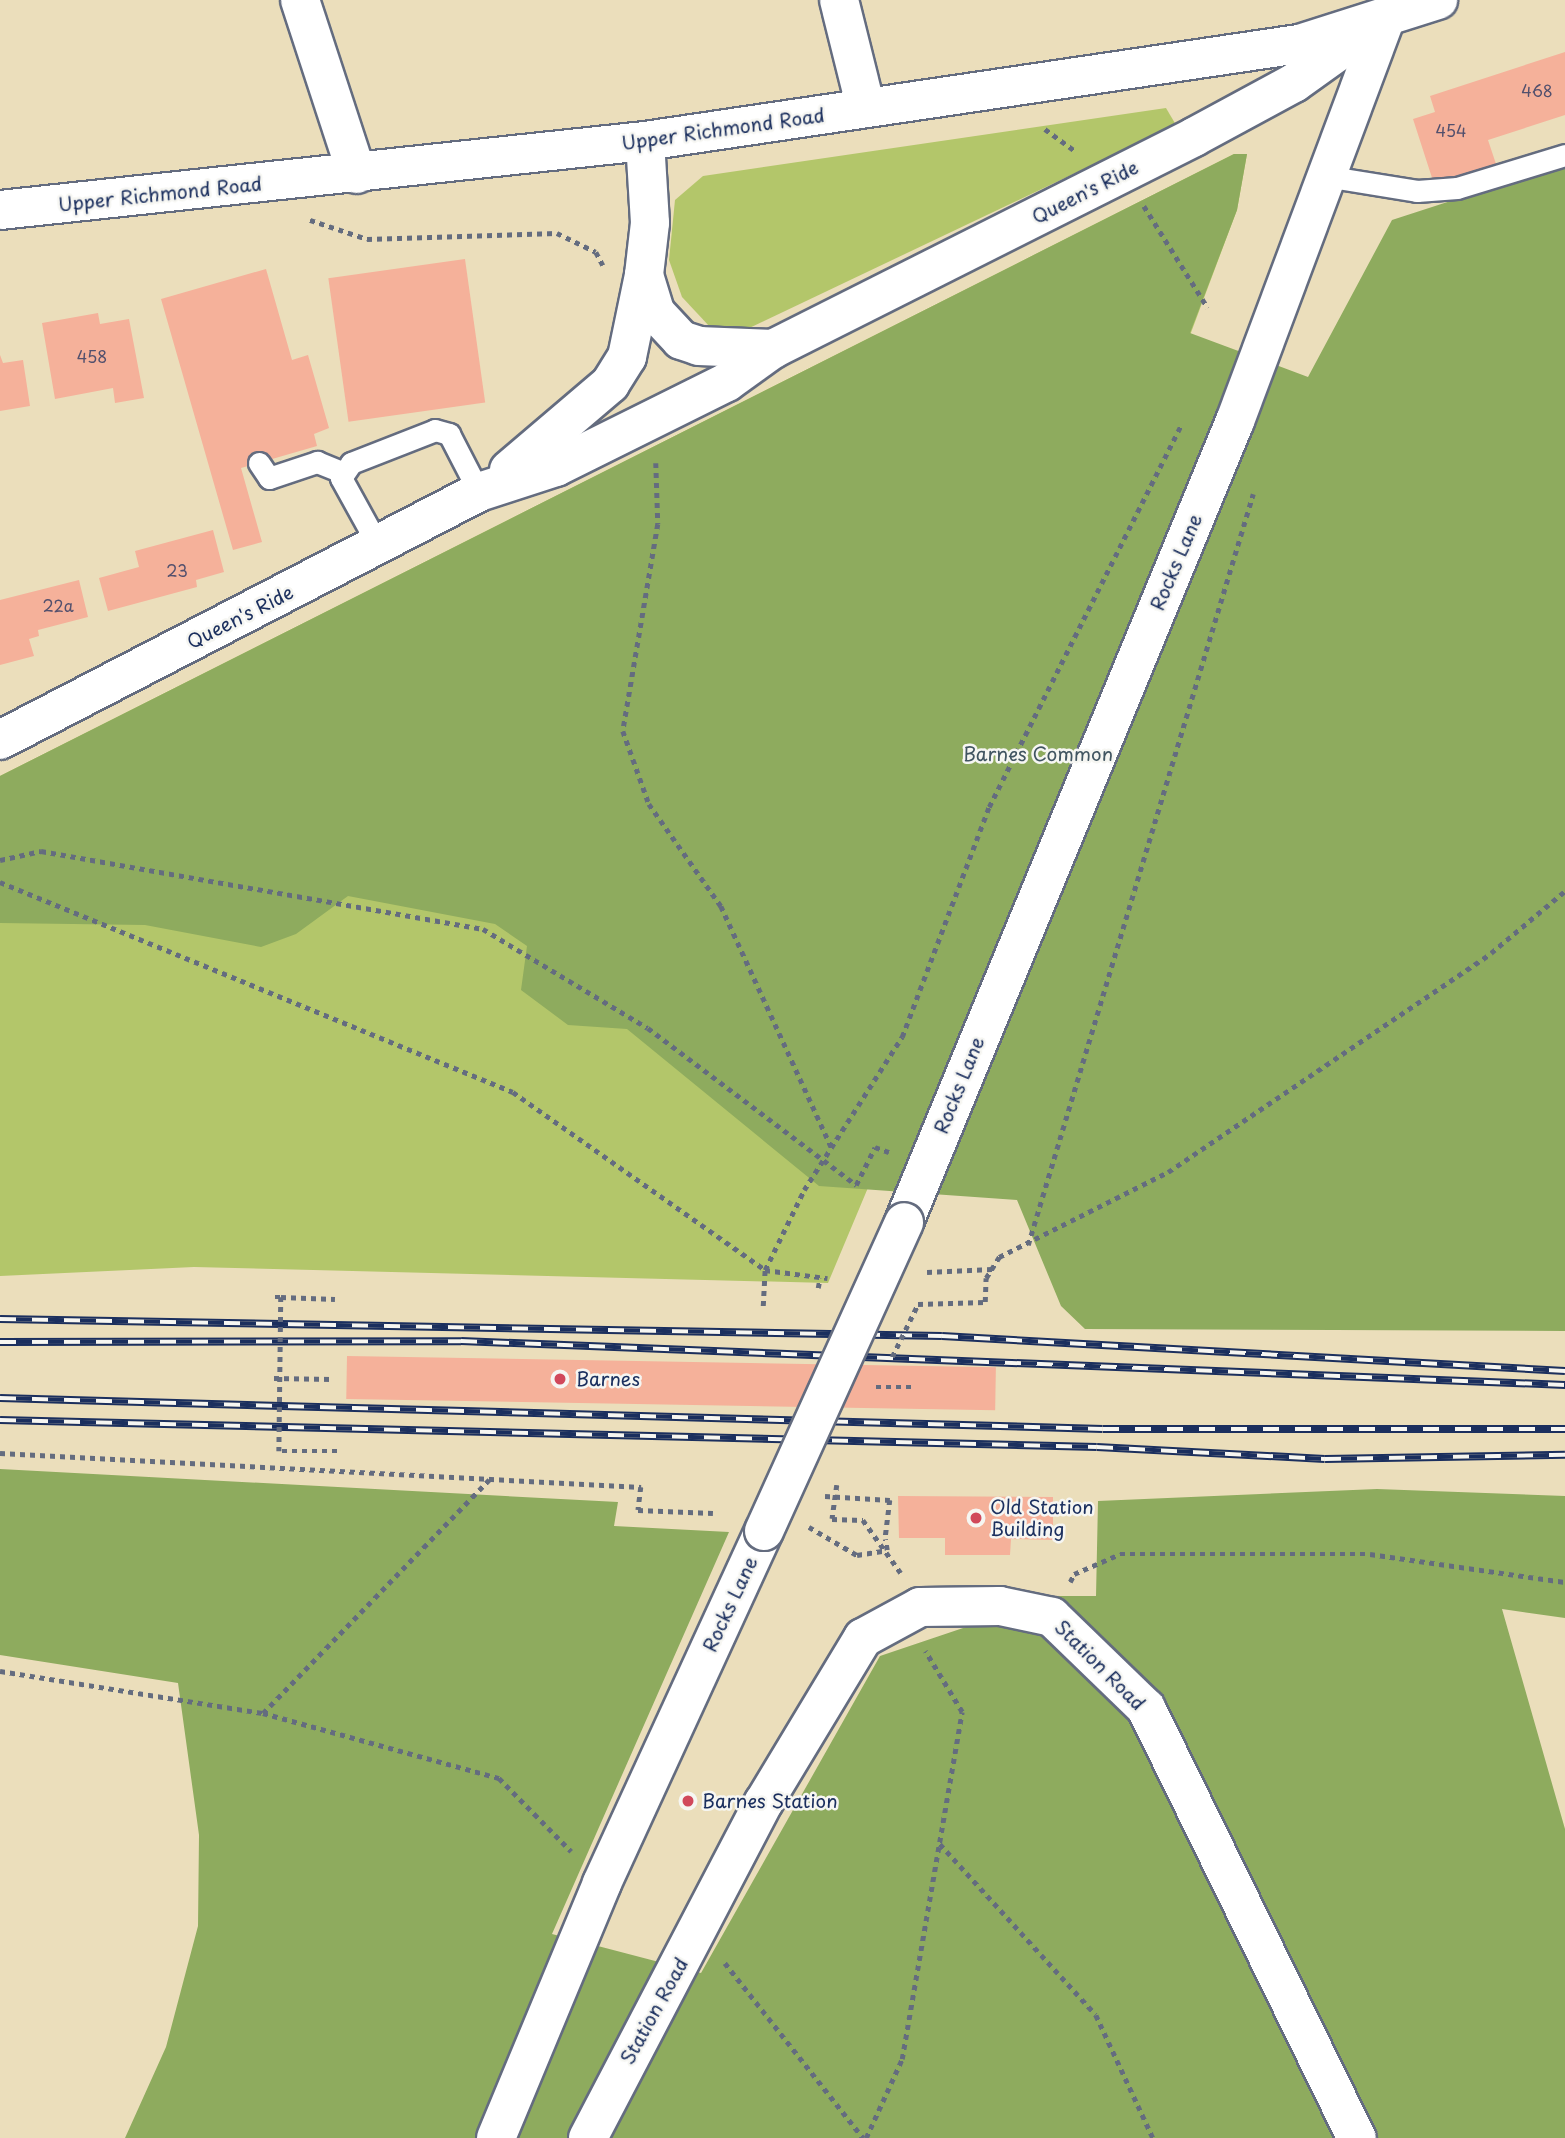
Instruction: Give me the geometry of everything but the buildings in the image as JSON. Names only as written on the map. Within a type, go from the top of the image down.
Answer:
[{"type":"main road","points":[[300,0],[357,174]]},
{"type":"main road","points":[[839,0],[866,108]]},
{"type":"main road","name":"Upper Richmond Road","points":[[0,210],[645,142],[1299,44],[1387,9],[1438,0]]},
{"type":"main road","name":"Rocks Lane","points":[[496,2138],[602,1883],[904,1222],[1331,177],[1387,9]]},
{"type":"main road","name":"Queen's Ride","points":[[0,740],[479,492],[567,461],[727,382],[773,349],[1294,83],[1387,9]]},
{"type":"main road","name":"Queen's Ride","points":[[479,492],[605,392],[627,357],[650,223],[645,142]]},
{"type":"main road","name":"Queen's Ride","points":[[643,275],[655,312],[681,340],[773,349]]},
{"type":"main road","name":"Station Road","points":[[588,2138],[636,2037],[699,1931],[764,1802],[863,1639],[908,1613],[1000,1606],[1052,1617],[1146,1707],[1357,2138]]},
{"type":"lane","points":[[1331,177],[1417,191],[1457,188],[1565,155]]},
{"type":"lane","points":[[259,463],[270,478],[317,462],[342,471],[435,430],[449,434],[479,492]]},
{"type":"lane","points":[[342,471],[378,545]]},
{"type":"path","points":[[1045,128],[1085,159]]},
{"type":"path","points":[[1137,197],[1208,308]]},
{"type":"path","points":[[309,219],[367,239],[557,233],[596,252],[606,273]]},
{"type":"path","points":[[763,1306],[765,1270],[822,1162],[902,1037],[989,807],[1181,425]]},
{"type":"path","points":[[653,449],[658,524],[623,731],[649,804],[721,906],[832,1147]]},
{"type":"path","points":[[1028,1245],[1256,482]]},
{"type":"path","points":[[0,860],[41,851],[483,929],[648,1028],[822,1162],[856,1185],[875,1147]]},
{"type":"path","points":[[0,882],[513,1092],[765,1270],[827,1278]]},
{"type":"path","points":[[918,1304],[985,1302],[992,1269],[999,1257],[1028,1245],[1168,1172],[1491,953],[1565,891]]},
{"type":"path","points":[[927,1272],[992,1269]]},
{"type":"path","points":[[818,1288],[820,1278]]},
{"type":"path","points":[[335,1299],[278,1297],[276,1378],[281,1451],[337,1451]]},
{"type":"path","points":[[276,1378],[332,1379]]},
{"type":"path","points":[[876,1387],[916,1388]]},
{"type":"path","points":[[0,1453],[641,1487],[638,1510],[713,1513]]},
{"type":"path","points":[[263,1713],[490,1480]]},
{"type":"path","points":[[837,1485],[832,1518],[863,1520],[887,1550]]},
{"type":"path","points":[[699,1931],[865,2138],[902,2059],[962,1712],[908,1613],[887,1550],[890,1500],[821,1496]]},
{"type":"path","points":[[809,1527],[857,1555],[887,1550]]},
{"type":"path","points":[[1052,1617],[1074,1574],[1120,1553],[1370,1554],[1565,1582]]},
{"type":"path","points":[[0,1671],[263,1713],[499,1777],[576,1857]]},
{"type":"path","points":[[940,1843],[1096,2015],[1153,2138]]},
{"type":"green space","points":[[1166,108],[1176,125],[741,332],[710,327],[682,297],[669,260],[675,200],[703,176]]},
{"type":"green space","name":"Barnes Common","points":[[1234,154],[1247,154],[1237,210],[888,1140],[828,1283],[194,1267],[0,1276],[0,776]]},
{"type":"green space","name":"Barnes Common","points":[[1234,154],[1247,154],[1237,210],[1190,333],[1308,377],[1392,220],[1565,164],[1565,1331],[1085,1329],[1061,1306],[1017,1200],[819,1186],[627,1029],[568,1025],[521,990],[527,946],[495,924],[348,896],[296,934],[261,947],[145,925],[0,923],[0,776]]},
{"type":"green space","points":[[0,1469],[618,1502],[614,1526],[729,1532],[552,1934],[701,1973],[880,1656],[1058,1596],[1096,1596],[1098,1501],[1377,1489],[1565,1496],[1565,1618],[1502,1609],[1565,1829],[1565,2138],[125,2138],[166,2047],[198,1926],[199,1835],[178,1683],[0,1655]]},
{"type":"railway","points":[[0,1319],[942,1336],[1565,1371]]},
{"type":"railway","points":[[0,1342],[461,1341],[1565,1385]]},
{"type":"railway","points":[[0,1398],[1103,1429],[1565,1429]]},
{"type":"railway","points":[[0,1420],[1097,1447],[1325,1459],[1565,1455]]},
{"type":"place","name":"Barnes","points":[[560,1379]]},
{"type":"place","name":"Old Station Building","points":[[976,1518]]},
{"type":"place","name":"Barnes Station","points":[[688,1801]]}]
